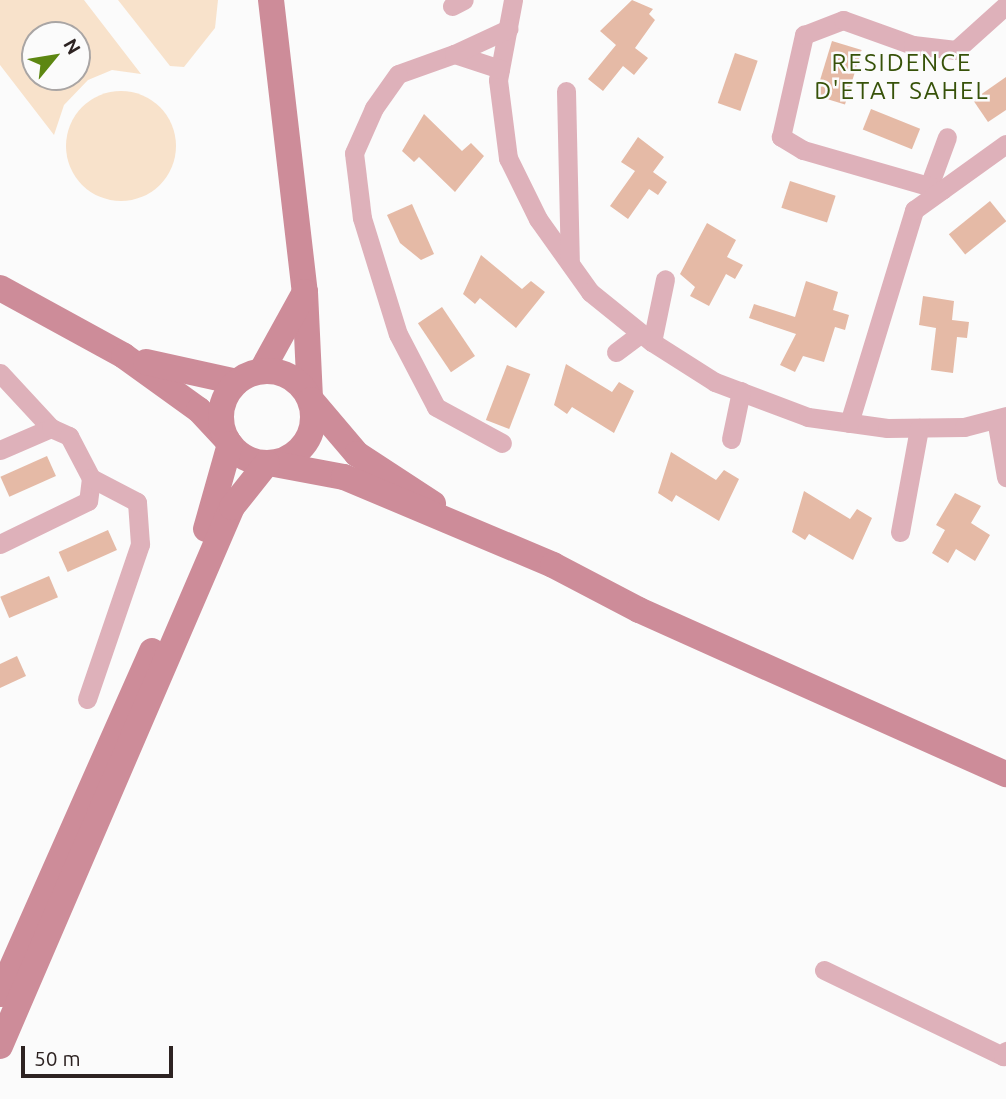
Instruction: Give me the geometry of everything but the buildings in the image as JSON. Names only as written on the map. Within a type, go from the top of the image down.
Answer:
[{"type":"main road","points":[[0,1046],[232,507],[268,463],[305,443],[311,400],[306,292],[271,0]]},
{"type":"main road","points":[[0,288],[124,356],[199,410],[230,443],[268,463],[344,477],[472,531],[1006,774]]},
{"type":"main road","points":[[124,356],[237,382],[262,370],[306,292]]},
{"type":"main road","points":[[262,370],[292,377],[357,454],[472,531]]},
{"type":"main road","points":[[0,994],[195,560],[230,443],[221,418],[237,382]]},
{"type":"street","points":[[513,0],[500,69],[508,158],[538,219],[590,292],[647,338],[741,391],[808,417],[919,428],[1001,417],[1006,477]]},
{"type":"street","points":[[935,188],[803,150],[781,137],[804,36],[843,20],[913,45],[956,51],[1006,5]]},
{"type":"street","points":[[502,443],[436,407],[398,334],[362,218],[355,153],[374,108],[398,74],[454,54],[508,29]]},
{"type":"street","points":[[454,54],[500,69]]},
{"type":"street","points":[[566,91],[570,263]]},
{"type":"street","points":[[935,188],[947,137]]},
{"type":"street","points":[[849,423],[914,210],[935,188],[1006,144]]},
{"type":"street","points":[[616,352],[647,338],[665,279]]},
{"type":"street","points":[[0,373],[51,428],[69,436],[91,478],[137,502],[140,544],[87,699]]},
{"type":"street","points":[[731,439],[741,391]]},
{"type":"street","points":[[0,450],[51,428]]},
{"type":"street","points":[[900,532],[919,428]]},
{"type":"street","points":[[1,540],[88,501],[91,478]]},
{"type":"street","points":[[824,970],[1003,1056],[1006,1051]]},
{"type":"shaded area","points":[[0,0],[84,0],[141,74],[112,70],[91,79],[91,21],[21,21],[21,91],[77,91],[64,105],[54,135],[0,65]]},
{"type":"shaded area","points":[[118,0],[218,0],[215,28],[184,67],[170,66]]},
{"type":"shaded area","points":[[121,91],[142,95],[160,107],[172,125],[176,146],[172,167],[160,185],[142,197],[121,201],[100,197],[82,185],[70,167],[66,146],[70,125],[82,107],[100,95]]},
{"type":"district","name":"RESIDENCE D'ETAT SAHEL","points":[[902,77]]}]
